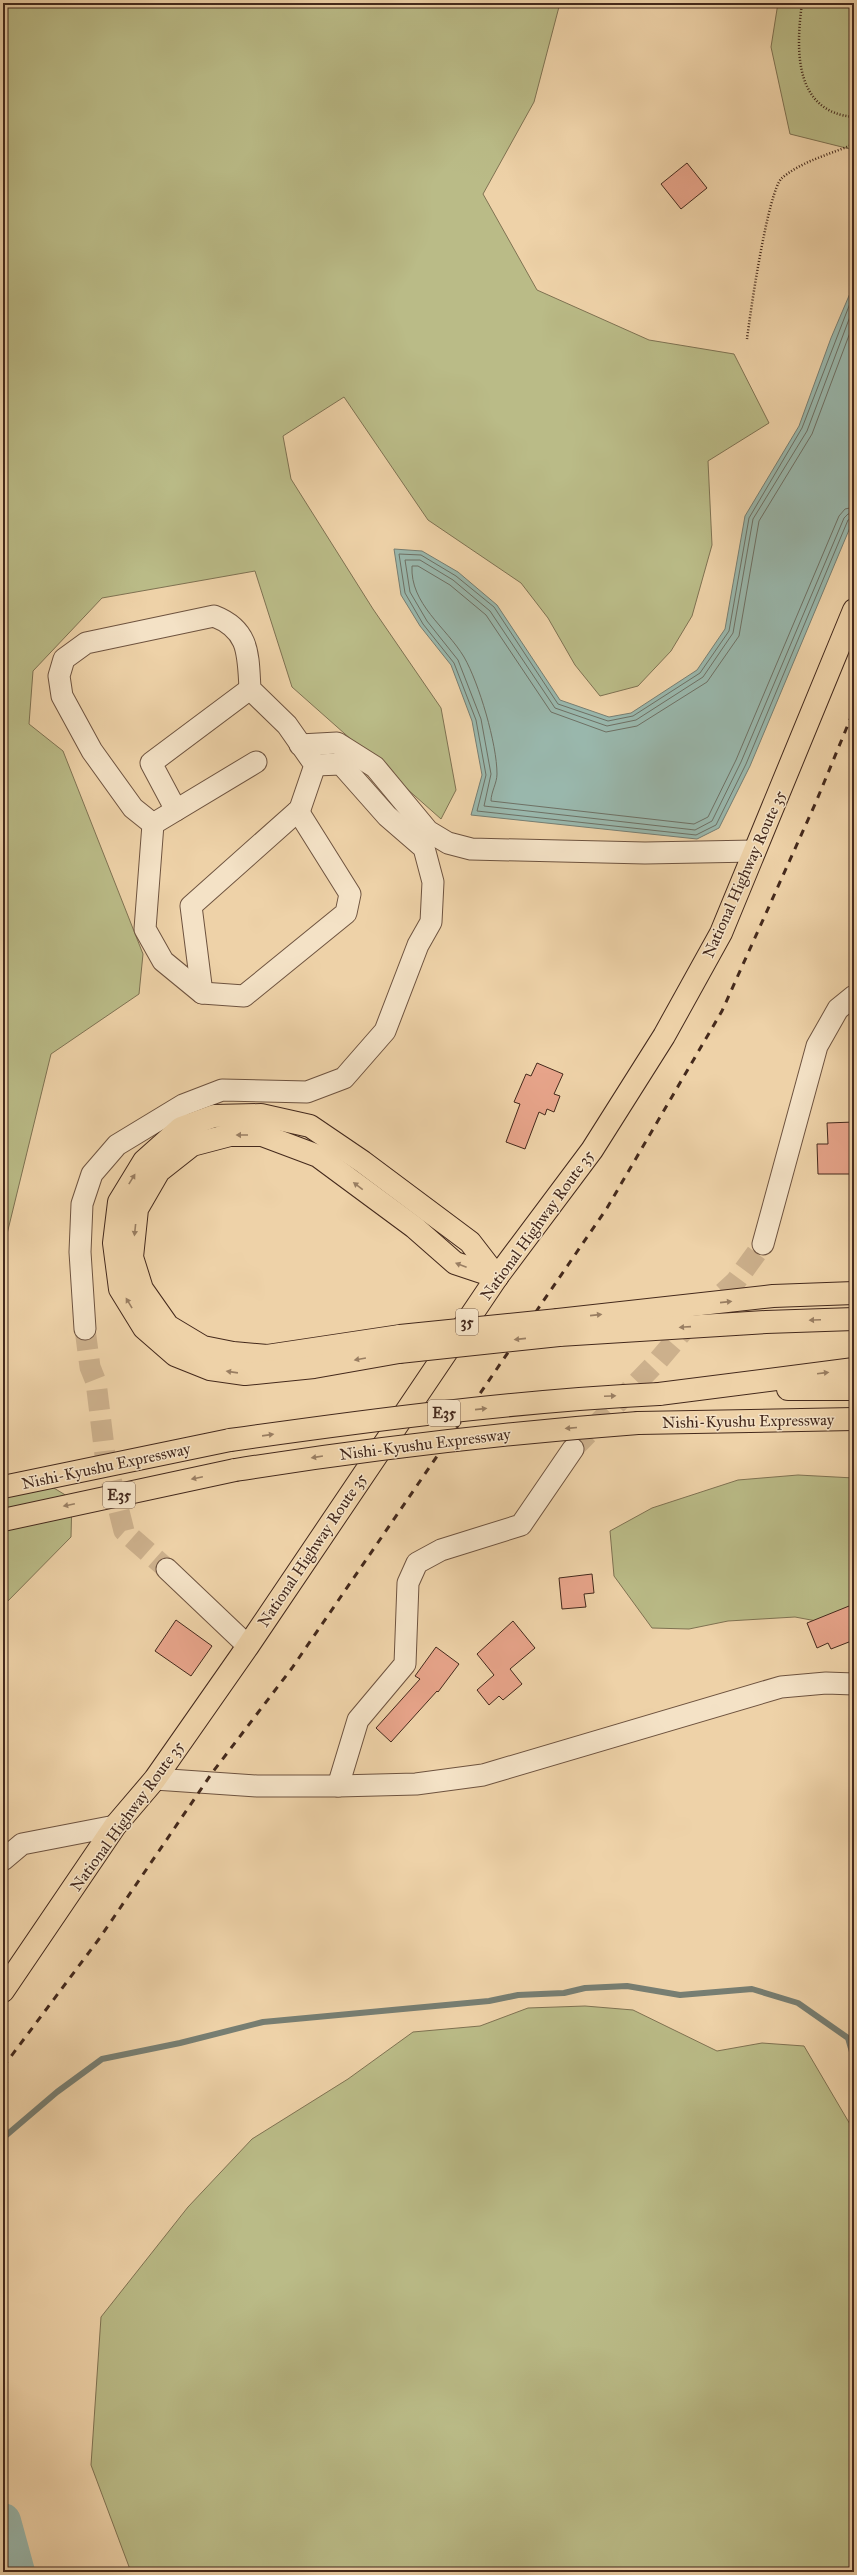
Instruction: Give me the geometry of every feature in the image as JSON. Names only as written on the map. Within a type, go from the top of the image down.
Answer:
[{"type":"highway","name":"National Highway Route 35","points":[[3,1991],[115,1826],[155,1779],[248,1646],[497,1277],[592,1150],[664,1036],[721,933],[854,610]]},
{"type":"highway","points":[[497,1277],[470,1242],[363,1162],[310,1126],[261,1115],[214,1116],[181,1128],[144,1161],[119,1202],[114,1243],[120,1289],[144,1328],[175,1355],[210,1368],[245,1374],[314,1367],[400,1344],[558,1328],[773,1296],[854,1293]]},
{"type":"highway","points":[[558,1328],[854,1319]]},
{"type":"highway","points":[[659,1394],[854,1369]]},
{"type":"highway","name":"Nishi-Kyushu Expressway","points":[[3,1487],[230,1440],[358,1422],[578,1398],[783,1389],[854,1389]]},
{"type":"highway","name":"Nishi-Kyushu Expressway","points":[[3,1520],[235,1470],[354,1452],[491,1436],[638,1423],[854,1420]]},
{"type":"street","points":[[153,824],[133,808],[92,751],[62,696],[59,676],[64,658],[86,643],[214,616],[230,622],[241,635],[248,653],[250,689],[287,726],[315,765]]},
{"type":"street","points":[[176,810],[151,763],[250,689]]},
{"type":"street","points":[[300,745],[337,743],[375,767],[428,831],[448,843],[471,849],[645,853],[756,851]]},
{"type":"street","points":[[153,824],[256,762]]},
{"type":"street","points":[[85,1330],[80,1252],[82,1204],[92,1174],[97,1168],[117,1145],[143,1127],[183,1105],[222,1090],[307,1092],[344,1078],[385,1031],[418,945],[430,922],[433,882],[424,848],[387,816],[341,764],[315,765]]},
{"type":"street","points":[[202,993],[191,906],[298,811],[315,765]]},
{"type":"street","points":[[153,824],[145,929],[163,961],[202,993],[244,996],[346,913],[350,894],[298,811]]},
{"type":"street","points":[[763,1244],[817,1046],[838,1009],[854,996]]},
{"type":"street","points":[[338,1786],[358,1720],[405,1664],[408,1583],[417,1563],[441,1550],[521,1525],[573,1449]]},
{"type":"street","points":[[168,1569],[248,1646]]},
{"type":"street","points":[[155,1779],[257,1786],[338,1786],[416,1784],[483,1776],[781,1687],[826,1683],[854,1684]]},
{"type":"street","points":[[3,1860],[22,1844],[115,1826]]},
{"type":"path","points":[[802,3],[798,32],[802,79],[816,101],[832,111],[854,117]]},
{"type":"path","points":[[746,339],[754,285],[772,206],[781,179],[800,167],[854,144]]},
{"type":"green space","points":[[3,3],[560,3],[534,102],[483,194],[537,290],[649,340],[734,354],[769,423],[708,461],[712,545],[692,616],[671,651],[638,686],[600,696],[575,665],[548,618],[521,583],[428,520],[344,397],[283,436],[291,479],[373,609],[441,708],[456,790],[441,819],[292,687],[255,571],[102,598],[33,671],[29,724],[63,751],[143,954],[139,994],[51,1054],[7,1234],[3,1236]]},
{"type":"green space","points":[[778,3],[854,3],[854,150],[790,134],[771,47]]},
{"type":"green space","points":[[798,1475],[854,1478],[854,1628],[795,1617],[728,1621],[689,1629],[652,1628],[614,1576],[610,1531],[652,1508],[738,1480]]},
{"type":"green space","points":[[3,1478],[39,1479],[72,1499],[71,1537],[3,1606]]},
{"type":"green space","points":[[585,2006],[633,2010],[717,2051],[762,2043],[804,2046],[854,2131],[854,2572],[131,2572],[91,2465],[101,2317],[188,2207],[252,2139],[348,2079],[413,2032],[480,2026],[528,2008]]},
{"type":"water","points":[[854,284],[854,518],[750,766],[719,828],[697,839],[471,815],[482,775],[472,721],[451,665],[420,626],[401,595],[394,549],[422,551],[458,572],[497,605],[560,700],[609,717],[631,713],[697,670],[725,629],[745,516],[799,426],[831,338]]},
{"type":"building","points":[[687,163],[707,188],[681,209],[661,184]]},
{"type":"building","points":[[537,1063],[563,1074],[554,1094],[560,1096],[554,1112],[547,1109],[545,1115],[539,1112],[525,1149],[506,1142],[520,1104],[514,1102],[526,1074],[531,1076]]},
{"type":"building","points":[[854,1122],[854,1174],[818,1174],[817,1144],[828,1144],[827,1123]]},
{"type":"building","points":[[592,1574],[594,1593],[584,1594],[586,1607],[562,1609],[559,1578]]},
{"type":"building","points":[[854,1604],[854,1640],[831,1649],[828,1643],[817,1648],[807,1623]]},
{"type":"building","points":[[176,1620],[212,1646],[191,1676],[155,1651]]},
{"type":"building","points":[[513,1621],[535,1648],[510,1669],[522,1684],[503,1700],[499,1696],[489,1705],[477,1690],[494,1675],[477,1654]]},
{"type":"building","points":[[436,1647],[459,1664],[438,1692],[437,1691],[391,1742],[376,1728],[420,1679],[415,1676]]},
{"type":"waterway","points":[[3,2138],[57,2092],[102,2059],[180,2043],[263,2022],[489,2001],[518,1995],[564,1993],[585,1988],[627,1986],[680,1995],[752,1989],[798,2003],[848,2038],[854,2059]]},
{"type":"waterway","points":[[854,2214],[852,2236],[854,2247]]},
{"type":"waterway","points":[[3,2521],[17,2572]]},
{"type":"tunnel","points":[[573,1449],[656,1363],[691,1322],[736,1281],[763,1244]]},
{"type":"tunnel","points":[[85,1329],[90,1367],[96,1382],[105,1455],[124,1531],[167,1569]]},
{"type":"railway","points":[[3,2067],[99,1939],[212,1773],[292,1668],[607,1208],[722,1011],[816,802],[854,710]]}]
